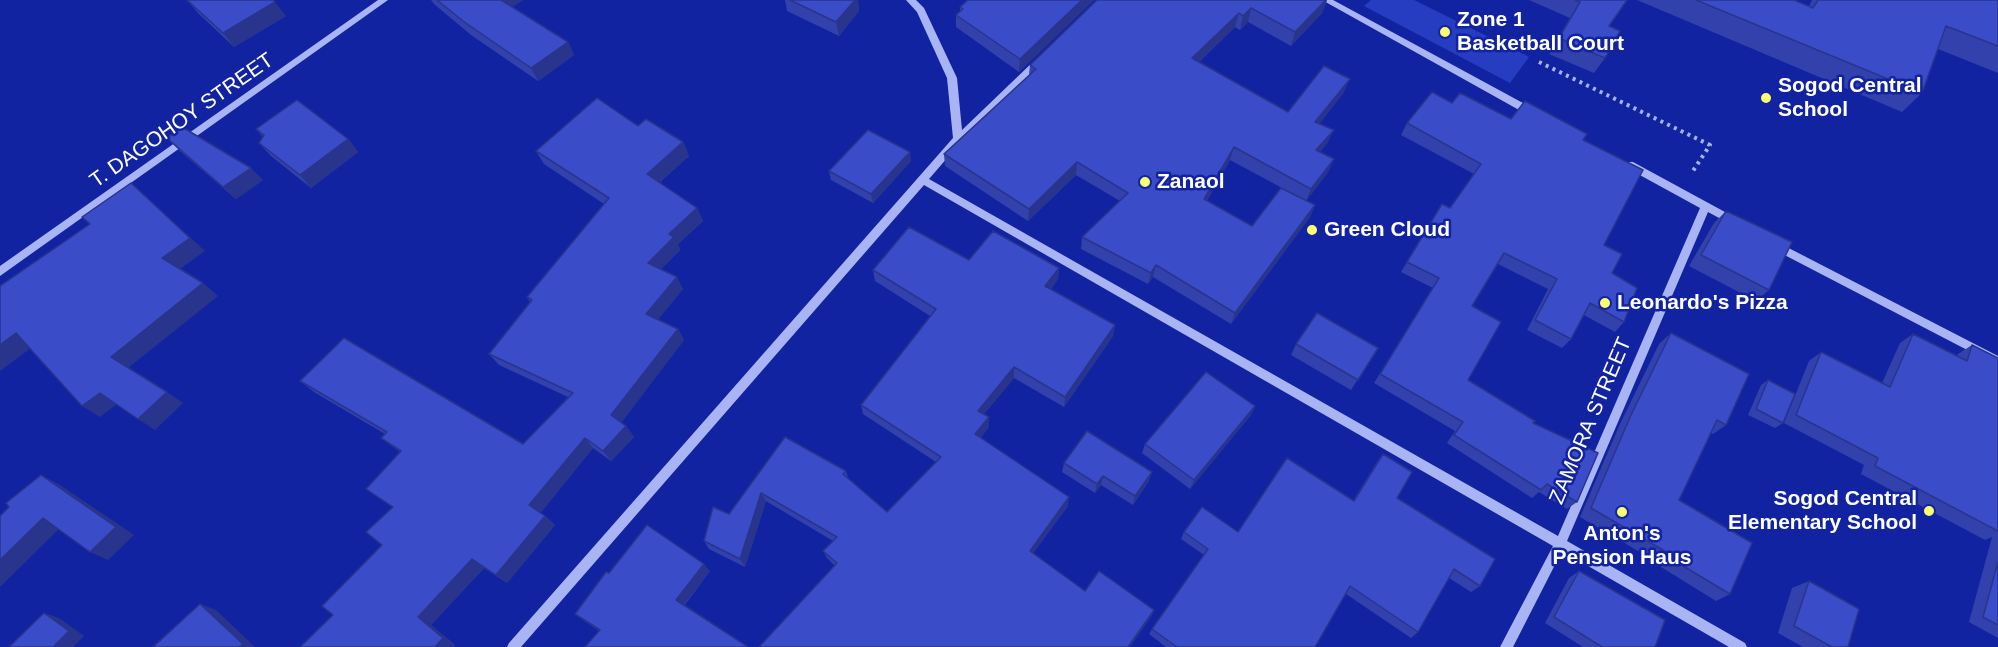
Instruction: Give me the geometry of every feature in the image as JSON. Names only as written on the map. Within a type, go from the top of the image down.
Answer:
[{"type":"street","points":[[363,0],[372,8]]},
{"type":"street","name":"T. DAGOHOY STREET","points":[[0,272],[384,0]]},
{"type":"street","points":[[910,0],[921,10],[952,78],[958,139]]},
{"type":"street","points":[[1326,0],[1537,116]]},
{"type":"street","points":[[513,647],[958,139],[1042,57]]},
{"type":"street","points":[[1619,159],[1737,224]]},
{"type":"street","points":[[923,180],[1741,647]]},
{"type":"street","name":"ZAMORA STREET","points":[[1506,647],[1560,544],[1705,207]]},
{"type":"street","points":[[1768,241],[1998,361]]},
{"type":"path","points":[[1539,62],[1710,145],[1680,192]]},
{"type":"shaded area","name":"Zone 1 Basketball Court","points":[[1371,0],[1414,0],[1529,57],[1510,83],[1364,6]]},
{"type":"building","points":[[187,0],[273,0],[275,2],[223,33]]},
{"type":"building","points":[[437,0],[501,0],[568,42],[531,68]]},
{"type":"building","points":[[790,0],[855,0],[836,22]]},
{"type":"building","points":[[968,0],[1082,0],[1020,59],[956,15],[963,9],[960,7]]},
{"type":"building","points":[[1097,0],[1326,0],[1295,32],[1251,8],[1243,16],[1239,13],[1192,58],[1288,112],[1324,66],[1350,79],[1315,122],[1334,130],[1316,150],[1334,159],[1311,189],[1234,147],[1204,199],[1252,226],[1281,188],[1315,205],[1235,313],[1156,265],[1151,273],[1082,237],[1128,193],[1077,162],[1029,209],[944,154],[1036,69],[1030,65]]},
{"type":"building","points":[[1575,0],[1627,0],[1609,26],[1620,31],[1605,58],[1559,38],[1580,2]]},
{"type":"building","points":[[1696,0],[1794,0],[1813,8],[1818,0],[1998,0],[1998,46],[1946,26],[1922,93]]},
{"type":"building","points":[[1432,92],[1452,103],[1460,93],[1511,119],[1525,101],[1587,134],[1583,140],[1643,170],[1604,245],[1622,254],[1612,273],[1637,288],[1624,322],[1590,303],[1571,339],[1535,320],[1557,279],[1504,253],[1472,306],[1501,322],[1468,380],[1535,421],[1533,423],[1598,453],[1577,502],[1547,484],[1541,490],[1454,435],[1463,422],[1380,374],[1439,278],[1407,262],[1442,204],[1450,208],[1481,164],[1407,123]]},
{"type":"building","points":[[597,98],[638,126],[646,119],[683,142],[647,174],[697,208],[669,234],[674,237],[648,263],[677,277],[646,314],[678,329],[611,415],[626,426],[603,451],[585,438],[529,505],[545,516],[496,575],[472,559],[418,617],[443,638],[435,647],[300,647],[333,615],[322,606],[382,545],[366,532],[393,507],[366,489],[401,451],[381,438],[387,432],[300,381],[344,338],[523,444],[573,393],[489,354],[532,300],[527,297],[609,198],[536,151]]},
{"type":"building","points":[[297,100],[348,139],[300,175],[259,143],[264,135],[256,129]]},
{"type":"building","points":[[182,127],[251,168],[223,187],[167,138]]},
{"type":"building","points":[[868,130],[910,152],[871,194],[829,171]]},
{"type":"building","points":[[131,183],[190,238],[162,258],[203,283],[111,357],[167,392],[138,419],[100,393],[82,406],[16,333],[0,345],[0,286],[90,224],[82,217]]},
{"type":"building","points":[[1726,211],[1792,242],[1769,290],[1701,255]]},
{"type":"building","points":[[909,227],[969,260],[993,231],[1059,268],[1045,286],[1115,325],[1065,397],[1014,367],[978,411],[989,417],[975,434],[1069,497],[1030,551],[1085,591],[1099,571],[1154,610],[1128,647],[759,647],[837,563],[823,551],[837,537],[761,493],[740,559],[704,541],[713,507],[729,514],[785,437],[846,471],[843,474],[887,512],[941,457],[861,405],[936,309],[873,270]]},
{"type":"building","points":[[1317,313],[1378,348],[1358,380],[1296,344]]},
{"type":"building","points":[[1671,333],[1749,374],[1726,425],[1717,420],[1679,500],[1752,543],[1730,594],[1673,560],[1675,557],[1591,508],[1631,415]]},
{"type":"building","points":[[1913,334],[1967,361],[1972,345],[1998,358],[1998,531],[1875,466],[1878,458],[1796,415],[1821,352],[1890,387]]},
{"type":"building","points":[[1206,372],[1255,406],[1194,480],[1145,444]]},
{"type":"building","points":[[1768,380],[1795,394],[1783,423],[1756,409]]},
{"type":"building","points":[[1087,431],[1152,472],[1135,496],[1103,476],[1097,484],[1064,463]]},
{"type":"building","points":[[1383,454],[1412,472],[1397,498],[1495,559],[1480,586],[1454,569],[1418,632],[1350,586],[1315,647],[1177,647],[1152,629],[1208,549],[1184,532],[1202,507],[1238,532],[1287,458],[1354,501]]},
{"type":"building","points":[[41,475],[116,527],[90,552],[43,518],[0,560],[0,516],[9,507],[6,503]]},
{"type":"building","points":[[647,525],[704,564],[676,600],[748,647],[585,647],[600,630],[575,614],[606,572],[609,573]]},
{"type":"building","points":[[1998,562],[1998,625],[1983,617]]},
{"type":"building","points":[[1579,571],[1665,620],[1655,647],[1602,647],[1554,617]]},
{"type":"building","points":[[1809,581],[1859,609],[1848,647],[1832,647],[1794,626]]},
{"type":"building","points":[[200,604],[243,644],[239,647],[153,647]]},
{"type":"building","points":[[44,613],[69,631],[53,647],[9,647]]},
{"type":"place","name":"Zone 1 Basketball Court","points":[[1445,32]]},
{"type":"place","name":"Sogod Central School","points":[[1766,98]]},
{"type":"place","name":"Zanaol","points":[[1145,182]]},
{"type":"place","name":"Green Cloud","points":[[1312,230]]},
{"type":"place","name":"Leonardo's Pizza","points":[[1605,303]]},
{"type":"place","name":"Sogod Central Elementary School","points":[[1929,511]]},
{"type":"place","name":"Anton's Pension Haus","points":[[1622,512]]}]
